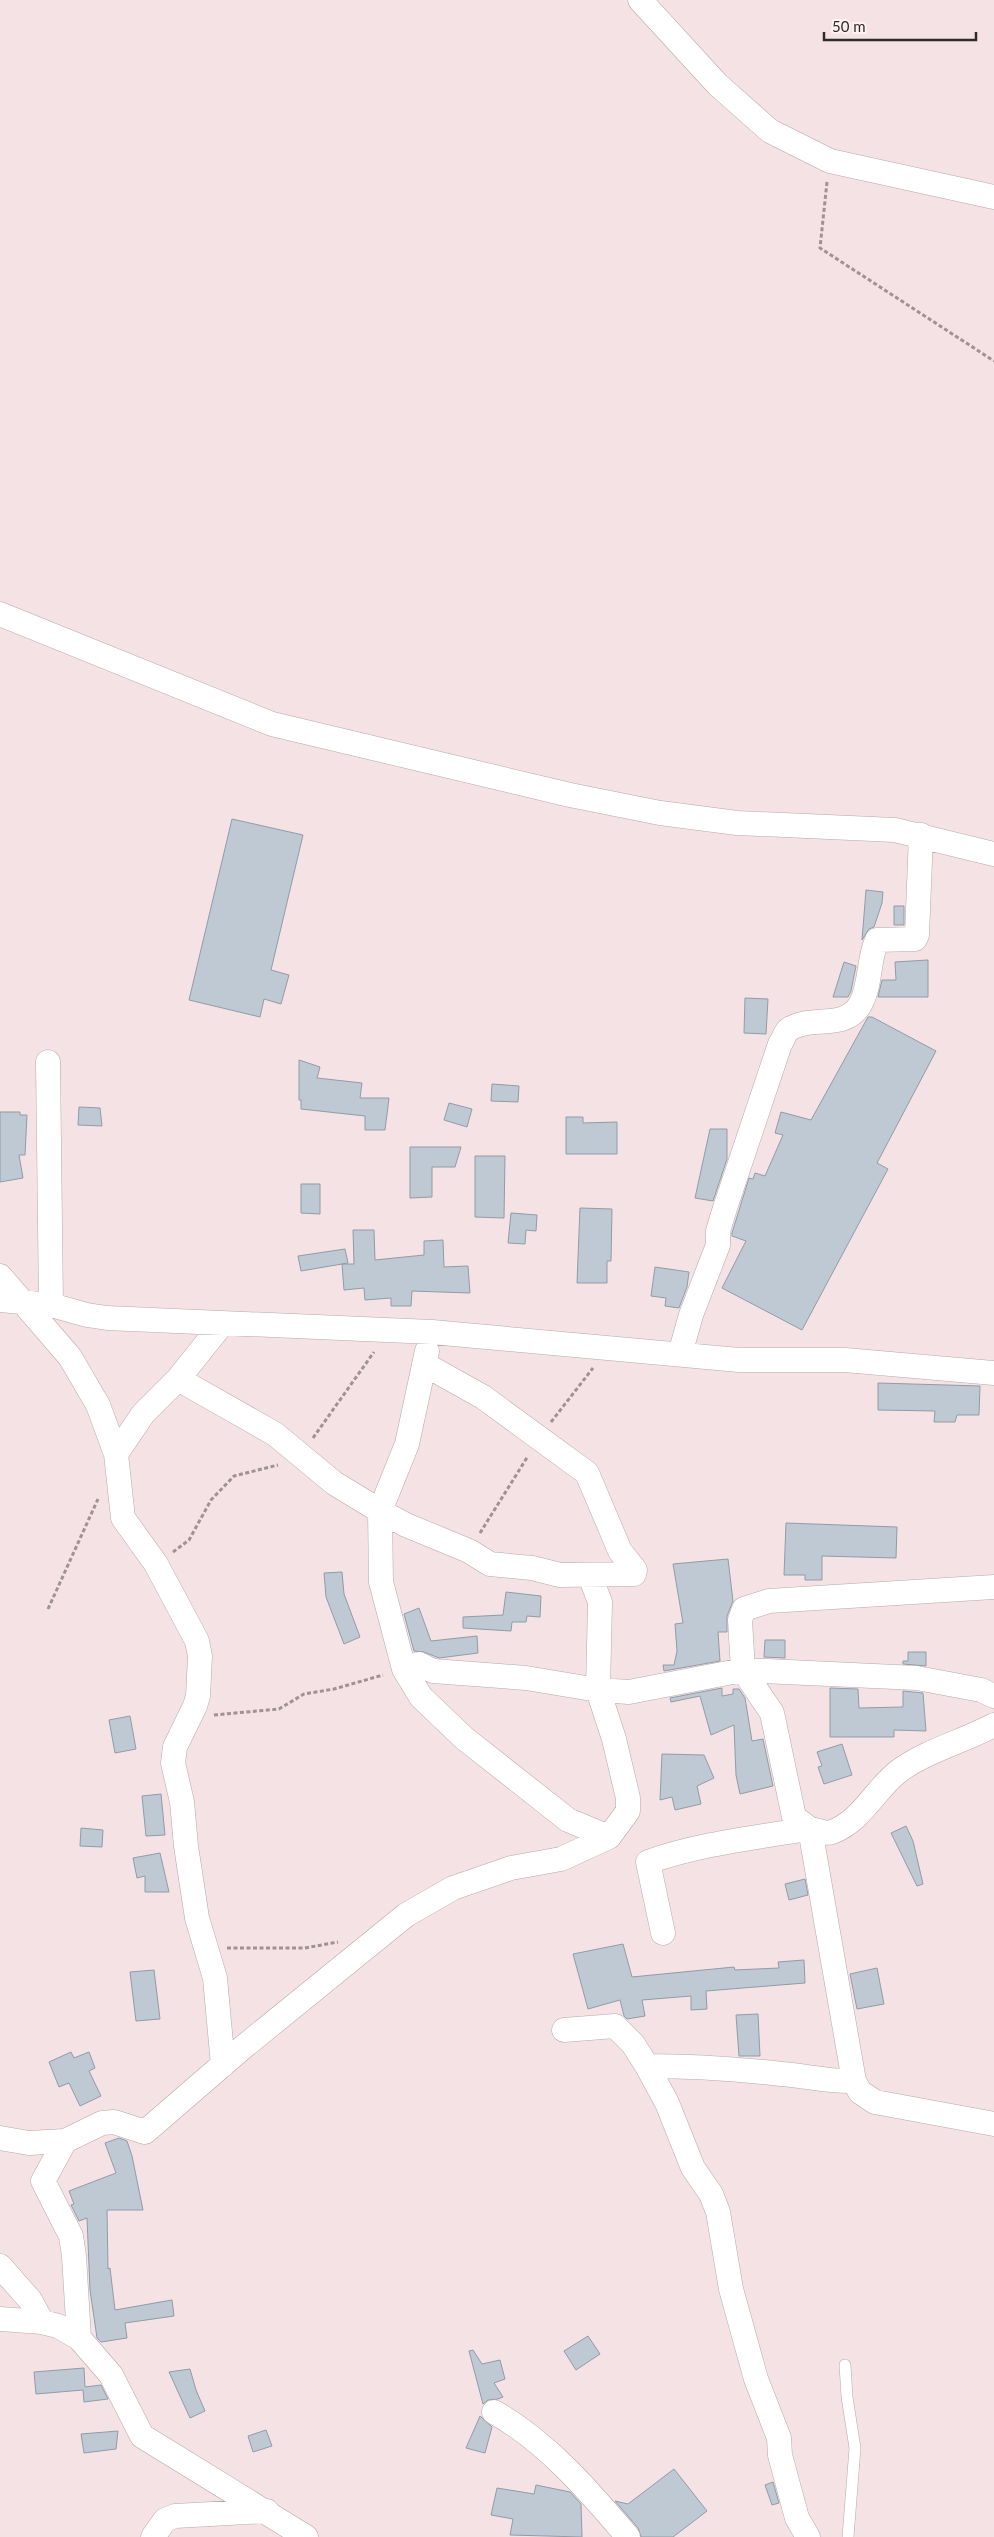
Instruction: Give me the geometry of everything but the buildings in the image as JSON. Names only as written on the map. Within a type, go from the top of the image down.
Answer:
[{"type":"street","points":[[640,0],[718,85],[770,132],[830,162],[994,197]]},
{"type":"street","points":[[0,614],[272,724],[570,795],[660,812],[737,823],[895,830],[994,854]]},
{"type":"street","points":[[680,1354],[691,1315],[718,1245],[718,1231],[780,1044],[788,1030],[801,1025],[846,1019],[861,1004],[870,959],[877,940],[915,938],[917,935],[921,836]]},
{"type":"street","points":[[48,1062],[51,1305]]},
{"type":"street","points":[[0,1276],[11,1301],[70,1357],[98,1405],[116,1454],[123,1518],[156,1564],[197,1641],[200,1656],[198,1696],[175,1747],[173,1763],[182,1802],[188,1864],[197,1918],[218,1996],[223,2064]]},
{"type":"street","points":[[11,1301],[51,1305],[87,1315],[107,1318],[432,1332],[739,1360],[845,1360],[994,1373]]},
{"type":"street","points":[[116,1454],[143,1414],[178,1379],[222,1324]]},
{"type":"street","points":[[432,1332],[407,1444],[380,1512],[381,1582],[404,1669],[421,1697],[464,1738],[568,1820],[609,1837]]},
{"type":"street","points":[[178,1379],[275,1434],[334,1483],[380,1512],[437,1539],[470,1551],[490,1564],[532,1568],[560,1575],[590,1576],[632,1574],[636,1572],[620,1550],[587,1473],[483,1397],[424,1364]]},
{"type":"street","points":[[0,2138],[29,2143],[65,2141],[102,2124],[114,2122],[145,2132],[223,2064],[406,1915],[453,1888],[510,1868],[561,1859],[609,1837],[628,1811],[628,1798],[614,1739],[598,1690],[600,1602],[590,1576]]},
{"type":"street","points":[[994,1587],[755,1604],[744,1609],[741,1614],[743,1670],[772,1713],[794,1817],[810,1829],[854,2081],[860,2092],[875,2102],[994,2124]]},
{"type":"street","points":[[404,1669],[419,1664],[433,1672],[526,1678],[598,1690],[629,1692],[743,1670],[917,1678],[981,1690],[994,1696]]},
{"type":"street","points":[[663,1932],[648,1862],[724,1842],[810,1829],[829,1833],[843,1828],[874,1800],[897,1772],[994,1725]]},
{"type":"street","points":[[564,2030],[615,2026],[633,2044],[666,2103],[693,2168],[711,2194],[718,2212],[731,2289],[756,2379],[779,2438],[780,2455],[797,2518],[808,2537]]},
{"type":"street","points":[[647,2066],[701,2066],[793,2075],[829,2082],[854,2081]]},
{"type":"street","points":[[65,2141],[43,2181],[71,2236],[79,2338]]},
{"type":"street","points":[[0,2266],[30,2300],[42,2322]]},
{"type":"street","points":[[0,2320],[42,2322],[58,2326],[79,2338],[111,2376],[142,2436],[267,2511],[306,2537]]},
{"type":"street","points":[[494,2412],[514,2423],[581,2482],[628,2537]]},
{"type":"street","points":[[153,2537],[166,2520],[175,2516],[267,2511]]},
{"type":"lane","points":[[845,2365],[847,2397],[855,2448],[848,2537]]},
{"type":"path","points":[[830,162],[820,248],[994,361]]},
{"type":"path","points":[[48,1610],[100,1495]]},
{"type":"path","points":[[183,1730],[198,1718],[236,1711],[279,1708],[304,1694],[334,1689],[404,1669]]},
{"type":"path","points":[[206,1949],[305,1948],[339,1941]]}]
